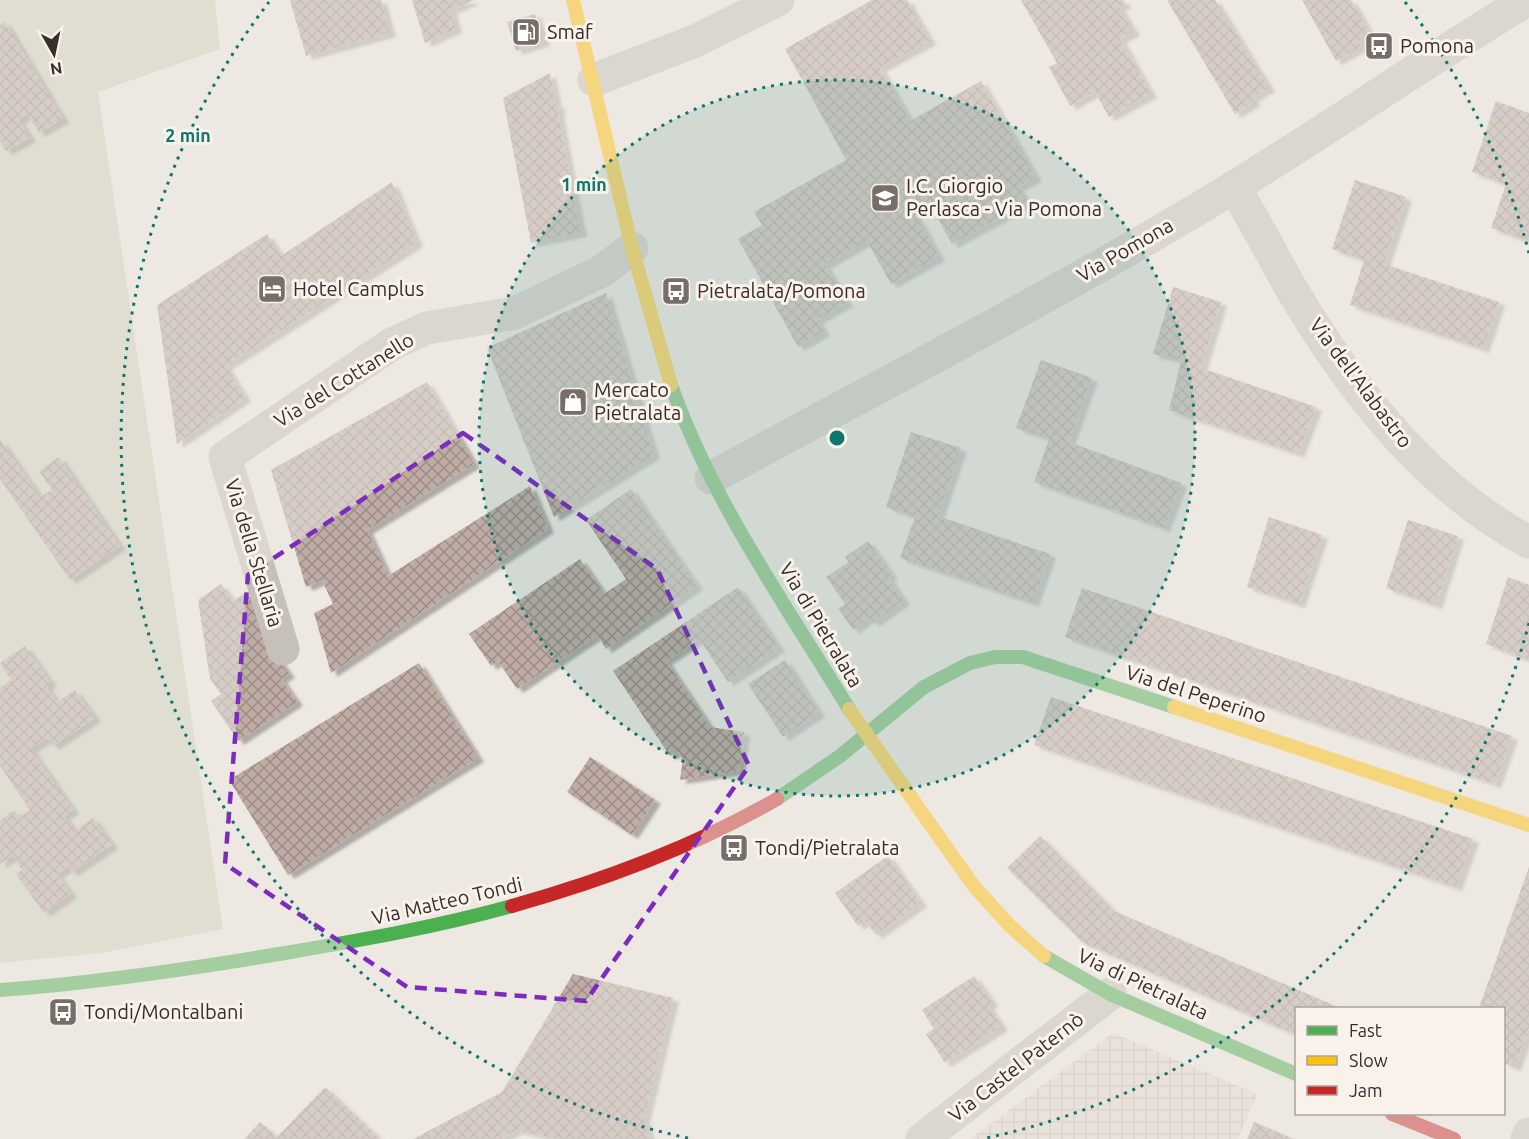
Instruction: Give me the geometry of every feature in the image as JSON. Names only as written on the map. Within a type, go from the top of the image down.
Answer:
[{"type":"street","name":"Via di Pietralata","points":[[573,0],[594,80],[632,248],[670,385],[711,478],[866,736],[973,885],[994,909],[1043,955],[1110,994],[1295,1074]]},
{"type":"street","points":[[594,80],[695,41],[778,0]]},
{"type":"street","points":[[1526,0],[1529,6]]},
{"type":"street","name":"Via Pomona","points":[[711,478],[987,329],[1234,187],[1526,0]]},
{"type":"street","name":"Via dell'Alabastro","points":[[1234,187],[1293,290],[1335,356],[1373,407],[1436,477],[1489,519],[1529,542]]},
{"type":"street","name":"Via del Cottanello","points":[[225,457],[392,344],[427,328],[515,313],[602,271],[632,248]]},
{"type":"street","name":"Via della Stellaria","points":[[225,457],[283,649]]},
{"type":"street","name":"Via del Peperino","points":[[866,736],[906,702],[951,670],[984,658],[1023,657],[1529,825]]},
{"type":"street","name":"Via Matteo Tondi","points":[[0,990],[134,976],[336,945],[402,933],[542,898],[633,867],[715,832],[819,771],[866,736]]},
{"type":"street","name":"Via Castel Paternò","points":[[922,1139],[1110,994]]},
{"type":"street","points":[[1397,1115],[1454,1139]]},
{"type":"street","points":[[1527,1139],[1529,1134]]},
{"type":"highlighted area","points":[[463,433],[657,569],[749,766],[586,1001],[407,987],[225,864],[248,575]]},
{"type":"green space","points":[[0,0],[215,0],[220,49],[98,92],[223,929],[101,953],[0,963]]},
{"type":"shaded area","points":[[1113,1033],[1257,1094],[1238,1139],[970,1139]]},
{"type":"building","points":[[290,0],[381,0],[390,33],[306,56]]},
{"type":"building","points":[[412,0],[474,0],[451,10],[456,29],[425,43]]},
{"type":"building","points":[[872,0],[907,0],[930,41],[880,68],[910,121],[981,81],[1036,178],[1018,187],[1027,203],[952,244],[930,204],[914,212],[939,257],[891,284],[867,241],[825,265],[847,303],[817,320],[824,332],[798,347],[738,239],[762,225],[754,212],[846,160],[785,49]]},
{"type":"building","points":[[1021,0],[1123,0],[1125,4],[1119,7],[1134,32],[1120,39],[1151,94],[1109,117],[1095,92],[1070,106],[1049,67],[1057,63]]},
{"type":"building","points":[[1167,0],[1215,0],[1269,88],[1252,98],[1254,102],[1235,114]]},
{"type":"building","points":[[1302,0],[1351,0],[1371,35],[1359,42],[1361,47],[1336,61]]},
{"type":"building","name":"Smaf","points":[[535,14],[544,42],[516,51],[507,22]]},
{"type":"building","points":[[5,22],[63,119],[39,133],[28,114],[19,120],[30,138],[6,151],[0,141],[0,25]]},
{"type":"building","points":[[550,73],[556,105],[560,105],[558,113],[581,233],[531,243],[503,98]]},
{"type":"building","points":[[1496,101],[1529,113],[1529,176],[1526,183],[1529,184],[1529,241],[1491,228],[1506,184],[1472,172]]},
{"type":"building","points":[[1355,180],[1406,197],[1384,264],[1499,302],[1483,349],[1350,305],[1364,260],[1332,249]]},
{"type":"building","name":"Hotel Camplus","points":[[392,182],[417,243],[226,366],[245,398],[177,444],[157,305],[267,234],[281,256]]},
{"type":"building","points":[[1173,287],[1221,302],[1201,368],[1316,407],[1298,454],[1169,410],[1181,361],[1153,354]]},
{"type":"building","name":"Mercato Pietralata","points":[[606,293],[654,455],[554,517],[487,348]]},
{"type":"building","points":[[1041,360],[1092,378],[1069,442],[1181,483],[1164,528],[1034,482],[1049,439],[1016,428]]},
{"type":"building","points":[[427,382],[474,464],[367,530],[388,576],[530,486],[548,529],[331,673],[314,613],[333,604],[322,580],[306,587],[271,470]]},
{"type":"building","points":[[911,432],[961,448],[938,516],[1050,554],[1033,603],[900,558],[915,517],[886,507]]},
{"type":"building","points":[[0,439],[40,497],[52,490],[39,471],[59,457],[120,546],[70,580],[0,479]]},
{"type":"building","points":[[631,489],[697,586],[606,649],[597,635],[517,689],[498,661],[491,666],[469,634],[580,559],[604,594],[626,579],[586,520]]},
{"type":"building","points":[[1269,517],[1322,535],[1299,604],[1247,587]]},
{"type":"building","points":[[1408,520],[1458,536],[1436,605],[1386,588]]},
{"type":"building","points":[[868,541],[892,575],[888,577],[904,601],[873,623],[869,618],[853,630],[838,608],[845,604],[826,577],[849,562],[845,557]]},
{"type":"building","points":[[1508,577],[1529,585],[1529,660],[1486,644]]},
{"type":"building","points":[[221,584],[233,601],[246,592],[277,638],[268,644],[289,674],[281,679],[297,702],[238,741],[211,701],[221,694],[210,679],[198,600]]},
{"type":"building","points":[[738,587],[779,648],[728,682],[699,639],[666,661],[710,727],[744,732],[739,771],[680,780],[683,759],[677,751],[670,756],[613,671]]},
{"type":"building","points":[[1082,588],[1512,736],[1495,784],[1065,637]]},
{"type":"building","points":[[25,646],[51,683],[46,686],[57,702],[75,690],[95,718],[53,746],[47,738],[31,749],[73,810],[64,816],[75,831],[93,818],[112,845],[72,872],[68,867],[57,874],[71,894],[44,913],[16,874],[22,870],[13,856],[0,864],[0,820],[14,810],[19,818],[30,810],[0,766],[0,688],[11,680],[0,663]]},
{"type":"building","points":[[785,660],[819,713],[783,737],[748,684]]},
{"type":"building","points":[[419,663],[478,758],[288,875],[229,780]]},
{"type":"building","points":[[1051,697],[1473,839],[1456,887],[1034,745]]},
{"type":"building","points":[[590,757],[655,800],[632,835],[567,792]]},
{"type":"building","points":[[1040,836],[1114,911],[1338,1007],[1295,1007],[1295,1035],[1082,942],[1007,868]]},
{"type":"building","points":[[888,856],[921,903],[876,935],[865,921],[858,926],[835,893]]},
{"type":"building","points":[[1529,867],[1529,1028],[1515,1067],[1505,1063],[1505,1007],[1479,1007]]},
{"type":"building","points":[[573,974],[673,998],[644,1119],[650,1139],[558,1139],[516,1130],[501,1139],[413,1139],[502,1092]]},
{"type":"building","points":[[974,976],[992,1002],[988,1005],[1002,1027],[945,1063],[926,1034],[934,1029],[922,1010]]},
{"type":"building","points":[[325,1087],[380,1139],[244,1139],[260,1122],[277,1137]]},
{"type":"building","points":[[1254,1122],[1294,1139],[1247,1139]]},
{"type":"traffic: fast","points":[[671,385],[688,428],[728,511],[849,709]]},
{"type":"traffic: fast","points":[[777,799],[840,756],[924,687],[970,663],[995,657],[1023,657],[1174,707]]},
{"type":"traffic: fast","points":[[0,990],[107,979],[249,959],[399,933],[512,906]]},
{"type":"traffic: fast","points":[[1044,956],[1110,994],[1295,1074]]},
{"type":"traffic: slow","points":[[573,0],[632,248],[671,385]]},
{"type":"traffic: slow","points":[[1174,707],[1529,825]]},
{"type":"traffic: slow","points":[[849,709],[973,885],[1010,926],[1044,956]]},
{"type":"traffic: jam","points":[[512,906],[648,861],[714,832],[777,799]]},
{"type":"traffic: jam","points":[[1394,1115],[1454,1139]]},
{"type":"place","name":"Smaf","points":[[526,32]]},
{"type":"place","name":"Pomona","points":[[1379,46]]},
{"type":"place","name":"I.C. Giorgio Perlasca - Via Pomona","points":[[885,198]]},
{"type":"place","name":"Hotel Camplus","points":[[272,289]]},
{"type":"place","name":"Pietralata/Pomona","points":[[676,291]]},
{"type":"place","name":"Mercato Pietralata","points":[[573,402]]},
{"type":"place","name":"Tondi/Pietralata","points":[[734,848]]},
{"type":"place","name":"Tondi/Montalbani","points":[[63,1012]]}]
